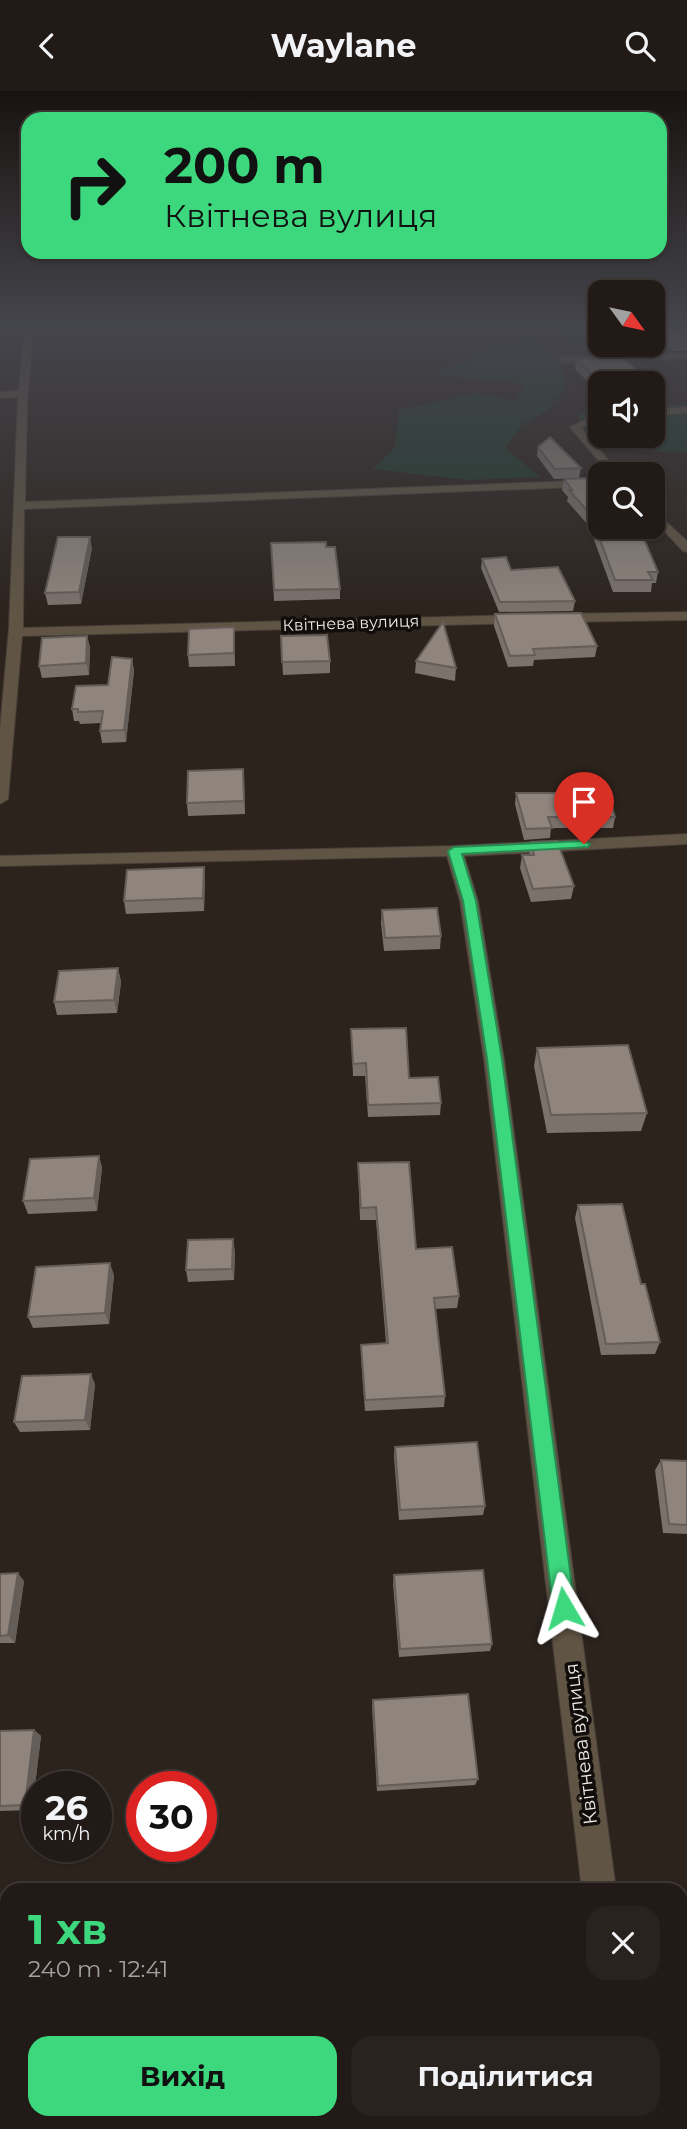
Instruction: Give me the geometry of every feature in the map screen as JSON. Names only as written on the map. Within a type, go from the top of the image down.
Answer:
[{"type":"street","points":[[0,799],[16,632],[21,424]]},
{"type":"street","points":[[582,424],[575,427],[588,442]]},
{"type":"street","points":[[593,448],[605,462]]},
{"type":"street","points":[[19,506],[588,483]]},
{"type":"street","points":[[665,525],[687,548]]},
{"type":"street","name":"Квітнева вулиця","points":[[16,632],[687,615]]},
{"type":"street","points":[[0,861],[454,851],[687,839]]},
{"type":"street","name":"Квітнева вулиця","points":[[454,851],[469,901],[494,1059],[598,1883]]},
{"type":"green space","points":[[397,424],[523,424],[505,448],[540,477],[468,480],[373,469],[395,447]]},
{"type":"green space","points":[[580,424],[588,424],[588,448],[665,448],[665,424],[687,424],[687,452],[586,449]]},
{"type":"building","points":[[550,437],[581,468],[555,469],[538,447]]},
{"type":"building","points":[[588,478],[588,512],[569,490],[572,490],[564,479]]},
{"type":"building","points":[[58,537],[90,537],[79,592],[45,593]]},
{"type":"building","points":[[600,539],[644,539],[658,572],[648,572],[653,580],[615,580]]},
{"type":"building","points":[[326,542],[326,547],[335,547],[340,589],[274,590],[271,543]]},
{"type":"building","points":[[506,557],[511,570],[558,567],[575,601],[500,602],[482,559]]},
{"type":"building","points":[[581,613],[597,646],[533,649],[535,655],[510,656],[495,614]]},
{"type":"building","points":[[443,622],[456,668],[416,661]]},
{"type":"building","points":[[234,627],[234,653],[188,655],[189,629]]},
{"type":"building","points":[[327,635],[330,661],[282,662],[281,636]]},
{"type":"building","points":[[87,636],[86,663],[39,666],[42,638]]},
{"type":"building","points":[[112,657],[132,659],[124,730],[100,731],[103,711],[78,712],[78,709],[72,709],[76,686],[108,685]]},
{"type":"building","points":[[243,769],[244,801],[187,803],[188,771]]},
{"type":"building","points":[[516,793],[608,793],[615,817],[548,817],[552,828],[526,829]]},
{"type":"building","points":[[557,841],[574,886],[533,889],[522,855],[534,855],[531,842]]},
{"type":"building","points":[[204,867],[203,898],[124,901],[127,870]]},
{"type":"building","points":[[437,908],[441,936],[385,938],[382,910]]},
{"type":"building","points":[[118,968],[114,1000],[54,1002],[59,971]]},
{"type":"building","points":[[406,1028],[409,1078],[438,1077],[441,1103],[368,1105],[366,1063],[353,1064],[351,1029]]},
{"type":"building","points":[[628,1045],[647,1113],[551,1115],[537,1048]]},
{"type":"building","points":[[99,1156],[94,1198],[23,1201],[30,1159]]},
{"type":"building","points":[[409,1162],[416,1249],[452,1247],[459,1296],[434,1298],[445,1396],[365,1400],[361,1345],[388,1343],[376,1207],[361,1208],[358,1163]]},
{"type":"building","points":[[622,1204],[641,1284],[645,1284],[660,1342],[606,1344],[578,1205]]},
{"type":"building","points":[[233,1239],[232,1269],[186,1270],[188,1240]]},
{"type":"building","points":[[110,1263],[105,1313],[28,1317],[36,1267]]},
{"type":"building","points":[[91,1374],[85,1420],[14,1422],[22,1376]]},
{"type":"building","points":[[477,1442],[485,1506],[400,1510],[395,1447]]},
{"type":"building","points":[[661,1460],[687,1461],[687,1525],[669,1524]]},
{"type":"building","points":[[483,1570],[492,1644],[400,1649],[394,1575]]},
{"type":"building","points":[[18,1573],[8,1635],[0,1636],[0,1574]]},
{"type":"building","points":[[468,1694],[478,1779],[378,1786],[373,1700]]},
{"type":"building","points":[[34,1730],[29,1771],[21,1771],[21,1805],[0,1806],[0,1731]]},
{"type":"route","points":[[564,1608],[494,1059],[469,901],[454,851],[584,844]]}]
